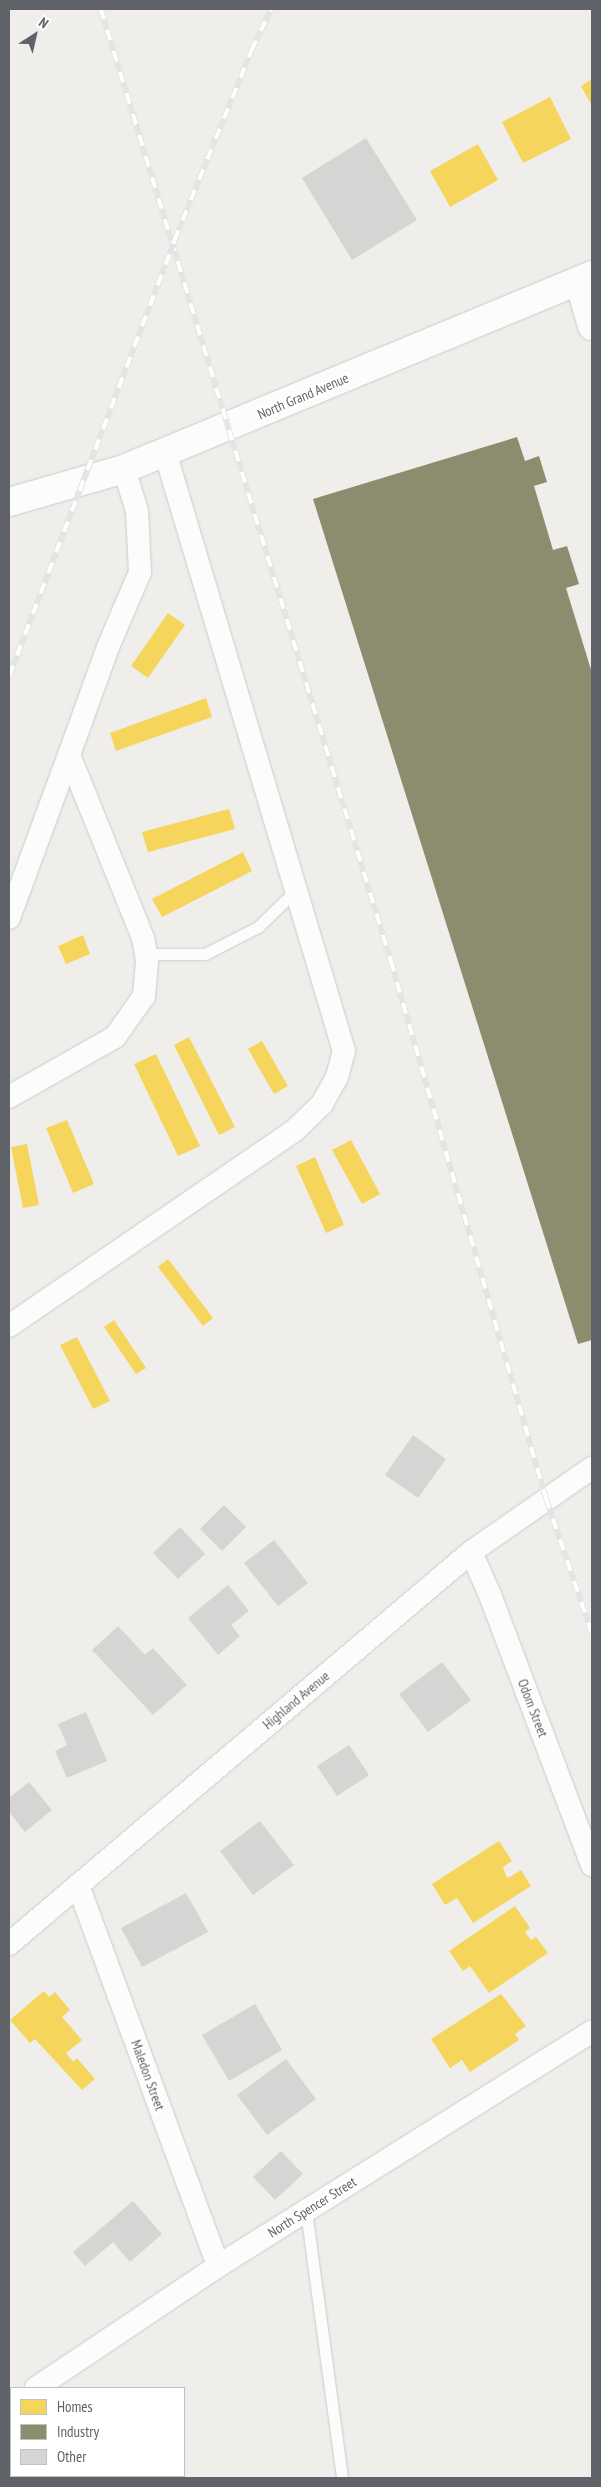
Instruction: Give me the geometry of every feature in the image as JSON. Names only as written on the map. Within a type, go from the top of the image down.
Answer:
[{"type":"main road","points":[[586,278],[592,326]]},
{"type":"main road","name":"North Grand Avenue","points":[[9,502],[124,469],[586,278]]},
{"type":"street","points":[[9,1326],[294,1131],[322,1104],[337,1077],[344,1051],[165,452]]},
{"type":"street","points":[[9,918],[108,647],[140,572],[137,511],[124,469]]},
{"type":"street","points":[[9,1097],[115,1037],[144,996],[146,954],[143,938],[69,755]]},
{"type":"street","name":"Highland Avenue","points":[[9,1944],[471,1552],[592,1468]]},
{"type":"street","name":"Odom Street","points":[[471,1552],[490,1594],[592,1864]]},
{"type":"street","name":"Maledon Street","points":[[78,1885],[218,2266]]},
{"type":"street","name":"North Spencer Street","points":[[37,2387],[218,2266],[592,2031]]},
{"type":"lane","points":[[146,954],[205,954],[258,927],[296,890]]},
{"type":"lane","points":[[306,2211],[342,2478]]},
{"type":"green space","points":[[172,2477],[173,2478],[62,2478]]},
{"type":"building: Homes","points":[[592,79],[592,106],[581,86]]},
{"type":"building: Homes","points":[[550,97],[571,139],[523,163],[502,122]]},
{"type":"building: Homes","points":[[478,144],[498,180],[450,207],[430,171]]},
{"type":"building: Homes","points":[[168,613],[185,625],[148,678],[131,666]]},
{"type":"building: Homes","points":[[206,698],[212,717],[116,751],[110,733]]},
{"type":"building: Homes","points":[[229,809],[235,829],[148,852],[142,832]]},
{"type":"building: Homes","points":[[243,852],[252,871],[162,917],[152,899]]},
{"type":"building: Homes","points":[[83,935],[90,954],[66,964],[58,946]]},
{"type":"building: Homes","points":[[189,1037],[235,1127],[219,1135],[174,1045]]},
{"type":"building: Homes","points":[[262,1041],[288,1086],[274,1094],[248,1049]]},
{"type":"building: Homes","points":[[156,1054],[200,1146],[178,1156],[134,1064]]},
{"type":"building: Homes","points":[[67,1120],[94,1184],[73,1193],[46,1128]]},
{"type":"building: Homes","points":[[351,1140],[380,1194],[362,1204],[332,1150]]},
{"type":"building: Homes","points":[[27,1144],[39,1205],[23,1208],[11,1147]]},
{"type":"building: Homes","points":[[315,1157],[344,1225],[326,1233],[296,1166]]},
{"type":"building: Homes","points":[[168,1259],[213,1318],[203,1326],[158,1267]]},
{"type":"building: Homes","points":[[114,1320],[146,1368],[136,1374],[104,1327]]},
{"type":"building: Homes","points":[[77,1337],[110,1401],[93,1409],[60,1345]]},
{"type":"building: Homes","points":[[499,1841],[512,1861],[503,1867],[506,1876],[508,1878],[521,1870],[531,1886],[473,1923],[457,1898],[445,1905],[432,1884]]},
{"type":"building: Homes","points":[[515,1906],[530,1928],[525,1932],[531,1940],[536,1937],[548,1953],[489,1993],[470,1966],[463,1971],[449,1951]]},
{"type":"building: Homes","points":[[44,1991],[49,1997],[55,1992],[70,2010],[62,2017],[82,2040],[66,2053],[73,2062],[77,2058],[95,2079],[82,2090],[35,2039],[30,2043],[10,2020]]},
{"type":"building: Homes","points":[[501,1994],[526,2026],[515,2034],[519,2040],[470,2072],[462,2060],[450,2068],[431,2039]]},
{"type":"building: Industry","points":[[517,437],[525,461],[539,456],[547,482],[534,486],[553,550],[567,546],[579,584],[566,588],[592,673],[592,1340],[578,1344],[313,499]]},
{"type":"building: Other","points":[[366,138],[417,220],[352,260],[302,178]]},
{"type":"building: Other","points":[[413,1435],[446,1459],[418,1498],[385,1475]]},
{"type":"building: Other","points":[[224,1505],[246,1527],[222,1551],[200,1529]]},
{"type":"building: Other","points":[[180,1527],[205,1554],[178,1579],[153,1553]]},
{"type":"building: Other","points":[[274,1540],[308,1583],[278,1606],[244,1563]]},
{"type":"building: Other","points":[[228,1585],[249,1611],[231,1625],[240,1636],[218,1655],[188,1618]]},
{"type":"building: Other","points":[[118,1626],[145,1655],[153,1648],[187,1685],[153,1715],[92,1650]]},
{"type":"building: Other","points":[[442,1662],[471,1700],[428,1732],[399,1694]]},
{"type":"building: Other","points":[[86,1712],[107,1761],[67,1778],[55,1751],[67,1745],[58,1724]]},
{"type":"building: Other","points":[[349,1745],[369,1775],[337,1796],[317,1766]]},
{"type":"building: Other","points":[[29,1782],[52,1810],[25,1832],[9,1812],[9,1798]]},
{"type":"building: Other","points":[[260,1821],[294,1865],[253,1895],[220,1851]]},
{"type":"building: Other","points":[[186,1893],[208,1932],[142,1967],[121,1928]]},
{"type":"building: Other","points":[[255,2004],[282,2050],[229,2081],[202,2035]]},
{"type":"building: Other","points":[[286,2059],[316,2099],[267,2135],[237,2095]]},
{"type":"building: Other","points":[[281,2151],[303,2174],[275,2200],[253,2177]]},
{"type":"building: Other","points":[[133,2201],[162,2234],[130,2262],[113,2242],[85,2266],[73,2252]]},
{"type":"railway","points":[[101,9],[391,961],[546,1498],[592,1633]]},
{"type":"railway","points":[[9,676],[174,241],[251,51],[271,9]]}]
